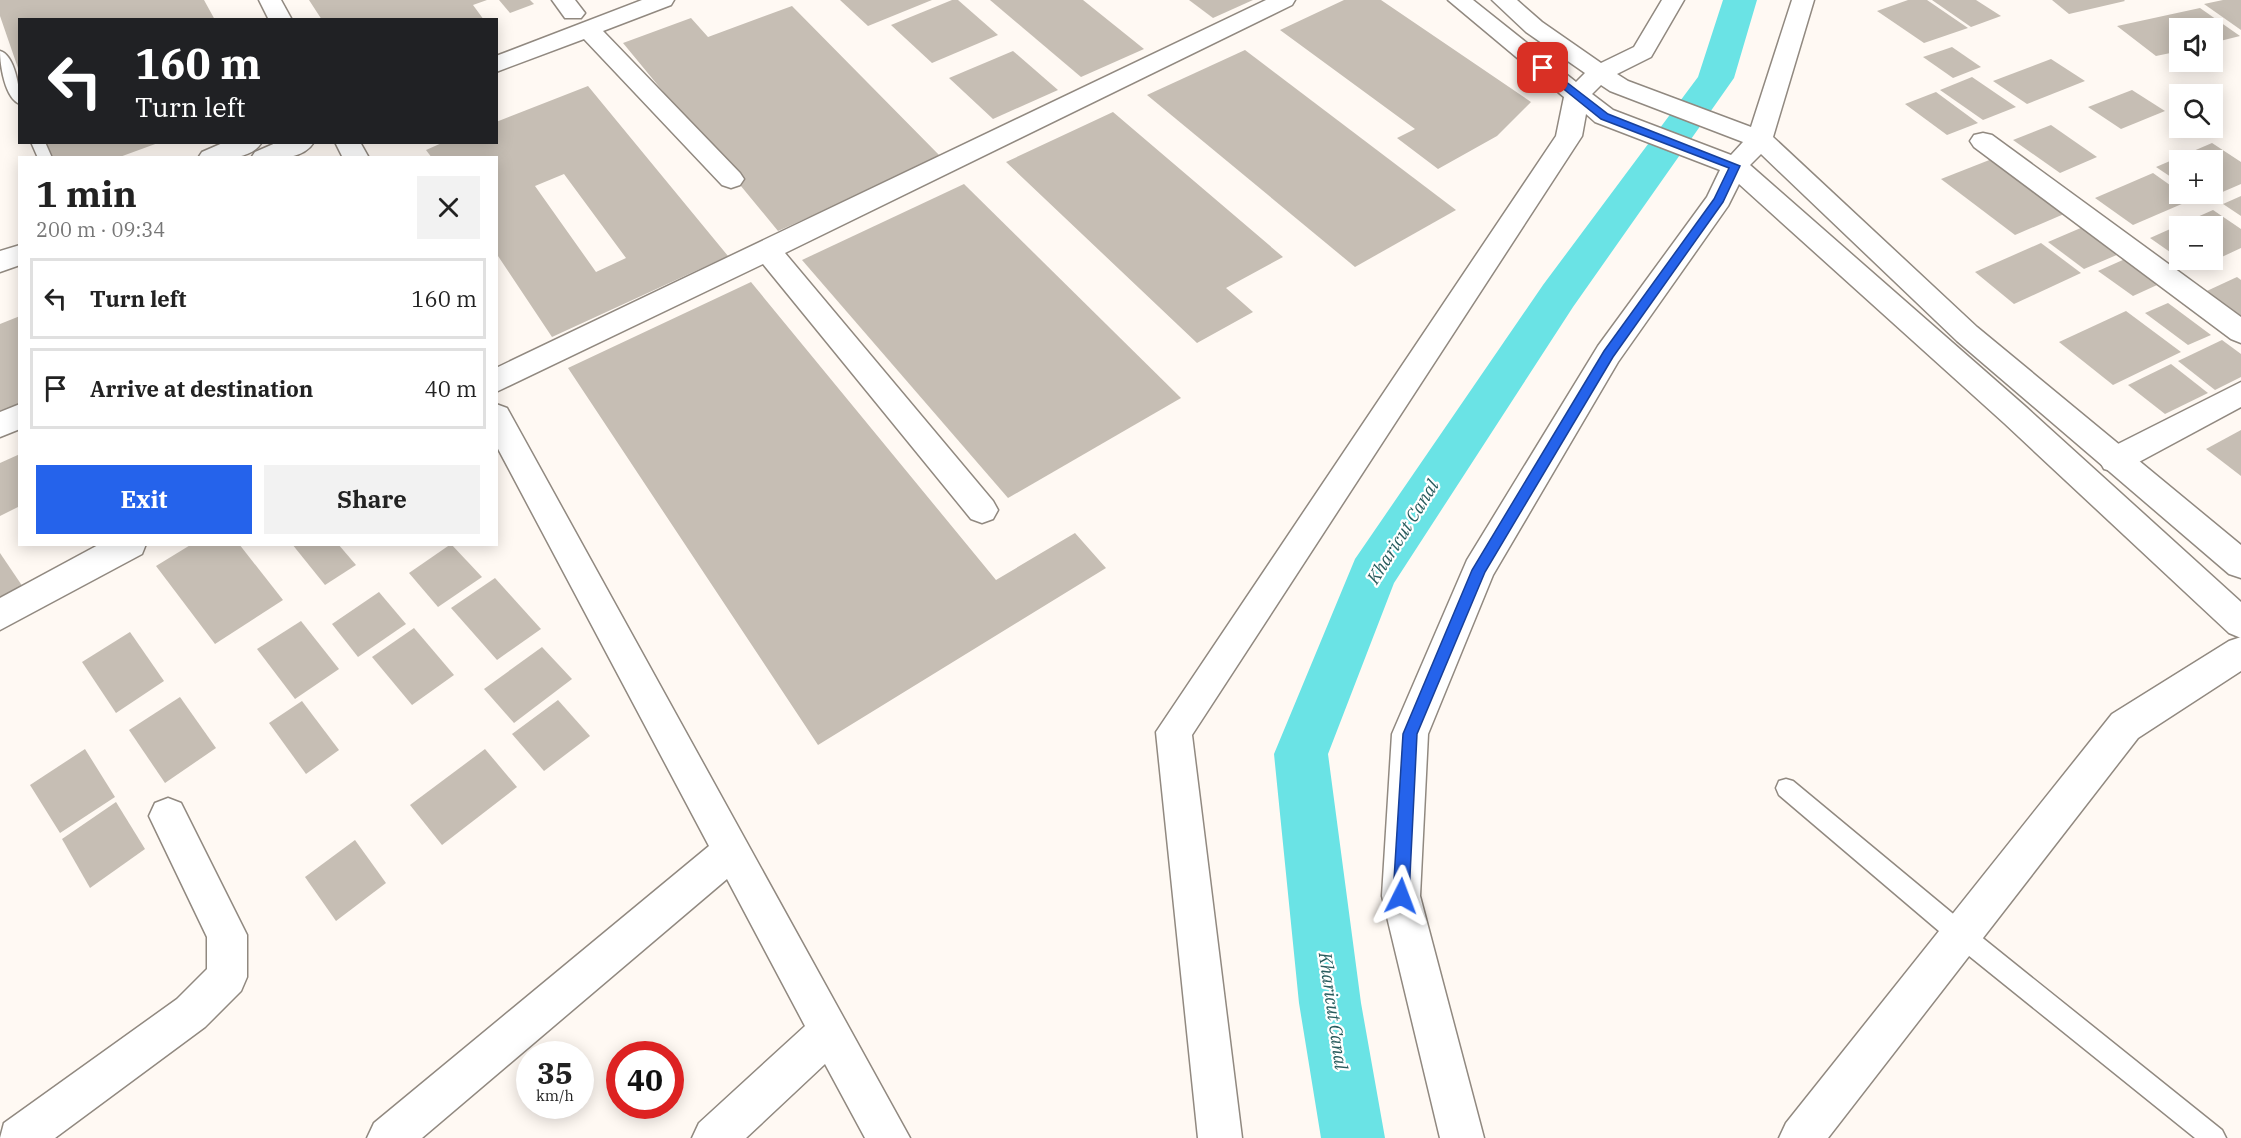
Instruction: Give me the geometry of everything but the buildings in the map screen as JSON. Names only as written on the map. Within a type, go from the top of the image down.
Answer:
[{"type":"street","points":[[270,0],[280,18]]},
{"type":"street","points":[[498,43],[607,0]]},
{"type":"street","points":[[498,64],[575,14],[663,0]]},
{"type":"street","points":[[498,380],[1284,0]]},
{"type":"street","points":[[1459,0],[1598,84],[1747,134],[1966,334],[2241,564]]},
{"type":"street","points":[[1503,0],[1598,84],[1605,116],[1728,164],[2015,415],[2241,623]]},
{"type":"street","points":[[1220,1138],[1174,732],[1569,136],[1598,84],[1643,52],[1673,0]]},
{"type":"street","points":[[1461,1138],[1401,896],[1410,734],[1479,570],[1608,354],[1719,200],[1728,164],[1747,134],[1803,0]]},
{"type":"street","points":[[575,14],[732,179]]},
{"type":"street","points":[[1983,141],[2241,332]]},
{"type":"street","points":[[216,156],[245,144]]},
{"type":"street","points":[[269,156],[297,144]]},
{"type":"street","points":[[0,238],[18,231]]},
{"type":"street","points":[[767,250],[982,510]]},
{"type":"street","points":[[0,262],[18,255]]},
{"type":"street","points":[[2115,460],[2241,393]]},
{"type":"street","points":[[0,425],[18,418]]},
{"type":"street","points":[[498,420],[888,1138]]},
{"type":"street","points":[[0,615],[126,546]]},
{"type":"street","points":[[1801,1138],[2125,726],[2241,652]]},
{"type":"street","points":[[19,1138],[191,1013],[227,977],[227,935],[168,816]]},
{"type":"street","points":[[389,1138],[732,851]]},
{"type":"street","points":[[714,1138],[830,1031]]},
{"type":"lane","points":[[0,55],[18,96]]},
{"type":"lane","points":[[1786,788],[1961,935],[2214,1138]]},
{"type":"waterway","name":"Kharicut Canal","points":[[1353,1138],[1330,1003],[1301,754],[1373,574],[1558,296],[1716,78],[1740,0]]},
{"type":"route","points":[[1401,896],[1410,734],[1479,570],[1608,354],[1719,200],[1735,166],[1605,116],[1543,68]]}]
